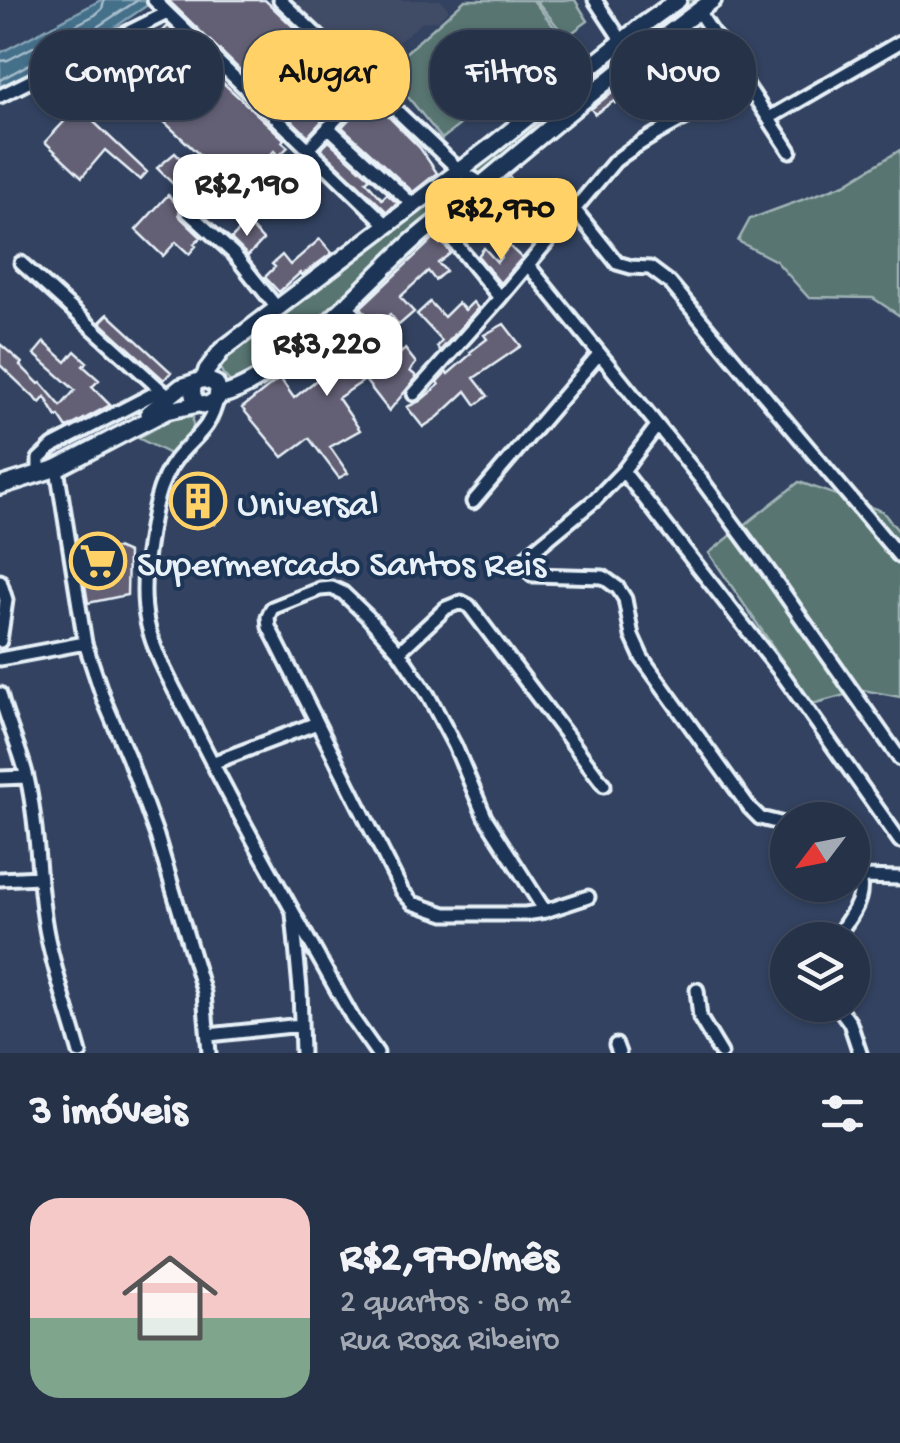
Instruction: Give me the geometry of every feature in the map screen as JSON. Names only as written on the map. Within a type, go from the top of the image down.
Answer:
[{"type":"main road","points":[[638,30],[678,0]]},
{"type":"main road","points":[[0,486],[58,468],[171,409],[239,390],[283,361],[437,220],[598,86],[713,0]]},
{"type":"main road","points":[[209,401],[192,394],[216,356],[611,51]]},
{"type":"main road","points":[[216,356],[220,378],[239,390]]},
{"type":"main road","points":[[130,428],[165,393],[181,387],[200,381],[216,384],[209,401]]},
{"type":"street","points":[[280,0],[312,30]]},
{"type":"street","points":[[596,0],[615,30]]},
{"type":"street","points":[[0,96],[160,6],[387,225]]},
{"type":"street","points":[[698,11],[711,30]]},
{"type":"street","points":[[769,118],[900,42]]},
{"type":"street","points":[[756,98],[790,151]]},
{"type":"street","points":[[309,148],[335,120]]},
{"type":"street","points":[[407,120],[459,170],[482,184]]},
{"type":"street","points":[[414,394],[615,161],[636,144],[682,120]]},
{"type":"street","points":[[328,128],[413,205]]},
{"type":"street","points":[[574,209],[618,263],[650,268],[670,283],[900,556]]},
{"type":"street","points":[[188,212],[232,254],[278,309]]},
{"type":"street","points":[[437,220],[500,298]]},
{"type":"street","points":[[22,263],[165,393],[53,446],[39,460],[39,475]]},
{"type":"street","points":[[528,265],[700,478],[900,760]]},
{"type":"street","points":[[346,304],[386,360]]},
{"type":"street","points":[[474,502],[598,354]]},
{"type":"street","points":[[209,401],[200,434],[173,462],[155,506],[144,588],[147,622],[161,660],[212,763],[376,1053]]},
{"type":"street","points":[[656,426],[622,472],[595,500],[528,555],[526,566],[533,575],[603,578],[618,588],[642,658],[749,807],[760,818],[770,820]]},
{"type":"street","points":[[58,468],[85,643],[157,836],[204,993],[209,1053]]},
{"type":"street","points":[[622,472],[786,678],[900,841]]},
{"type":"street","points":[[0,581],[6,600],[0,640]]},
{"type":"street","points":[[545,911],[485,817],[446,729],[399,652],[343,593],[332,588],[272,608],[269,626],[402,890],[414,903],[445,914],[525,914],[545,911],[588,898]]},
{"type":"street","points":[[399,652],[446,608],[461,602],[469,606],[604,785]]},
{"type":"street","points":[[0,659],[85,643]]},
{"type":"street","points":[[0,694],[28,776],[47,934],[80,1053]]},
{"type":"street","points":[[212,763],[317,723]]},
{"type":"street","points":[[0,778],[28,776]]},
{"type":"street","points":[[0,879],[40,876]]},
{"type":"street","points":[[870,877],[900,878]]},
{"type":"street","points":[[292,910],[302,1053]]},
{"type":"street","points":[[697,990],[700,1018],[721,1053]]},
{"type":"street","points":[[849,1022],[860,1053]]},
{"type":"street","points":[[208,1035],[301,1025]]},
{"type":"shaded area","points":[[289,0],[441,0],[449,10],[437,21],[423,22],[410,32],[318,30]]},
{"type":"green space","points":[[465,0],[533,0],[556,30],[431,30]]},
{"type":"green space","points":[[536,0],[575,0],[588,21],[576,30],[560,30]]},
{"type":"green space","points":[[680,0],[708,0],[672,30],[642,30]]},
{"type":"green space","points":[[430,31],[430,120],[466,120],[442,139],[410,100],[410,49]]},
{"type":"green space","points":[[611,54],[611,81],[591,98],[591,69]]},
{"type":"green space","points":[[526,120],[564,120],[307,335],[236,388],[223,374],[220,359]]},
{"type":"green space","points":[[900,150],[900,316],[873,298],[808,297],[776,261],[738,241],[750,219],[845,184]]},
{"type":"green space","points":[[193,416],[193,433],[170,454],[138,438],[173,419]]},
{"type":"green space","points":[[799,482],[882,511],[900,533],[900,697],[863,690],[812,704],[709,553]]},
{"type":"water","points":[[101,0],[155,0],[111,30],[44,30]]},
{"type":"water","points":[[30,37],[30,75],[0,91],[0,53]]},
{"type":"building","points":[[168,0],[265,0],[297,30],[243,30],[243,73],[223,53],[223,30],[199,30]]},
{"type":"building","points":[[223,83],[243,101],[243,120],[263,120],[288,147],[279,156],[274,151],[262,159],[244,181],[228,165],[212,180],[198,164],[204,159],[162,120],[223,120]]},
{"type":"building","points":[[611,93],[611,103],[595,114],[591,109]]},
{"type":"building","points":[[66,120],[92,120],[147,172],[140,180],[105,150],[82,177],[45,142]]},
{"type":"building","points":[[292,120],[323,120],[308,136]]},
{"type":"building","points":[[348,120],[392,120],[420,148],[437,173],[413,192],[342,127]]},
{"type":"building","points":[[329,141],[370,178],[366,181],[382,199],[387,194],[397,203],[387,212],[321,149]]},
{"type":"building","points":[[175,153],[190,168],[175,186],[157,168]]},
{"type":"building","points":[[304,165],[317,179],[302,196],[298,191],[294,195],[285,185]]},
{"type":"building","points":[[509,176],[551,223],[532,246],[508,217],[511,214],[492,204],[486,211],[478,202]]},
{"type":"building","points":[[168,195],[180,207],[181,218],[201,237],[189,254],[176,242],[163,256],[136,230]]},
{"type":"building","points":[[247,223],[263,240],[248,256],[231,239]]},
{"type":"building","points":[[434,238],[451,253],[438,263],[446,271],[435,280],[428,271],[400,297],[414,312],[399,325],[390,314],[383,320],[378,315],[370,321],[361,307]]},
{"type":"building","points":[[320,239],[332,253],[279,292],[265,277],[275,267],[272,264],[282,255],[290,265]]},
{"type":"building","points":[[509,246],[522,258],[500,283],[478,256],[484,248],[497,262]]},
{"type":"building","points":[[430,302],[444,317],[458,303],[465,310],[473,302],[478,308],[440,351],[437,347],[442,341],[417,314]]},
{"type":"building","points":[[108,314],[171,372],[164,380],[100,322]]},
{"type":"building","points":[[347,321],[357,335],[353,338],[379,377],[405,349],[416,363],[410,371],[417,377],[389,411],[365,380],[338,398],[360,430],[330,447],[348,473],[339,478],[309,438],[283,457],[242,408],[280,378],[294,398],[334,366],[319,346]]},
{"type":"building","points":[[504,324],[521,346],[474,378],[488,396],[476,405],[466,391],[423,427],[407,407],[439,385],[437,382],[446,372],[487,339],[484,335]]},
{"type":"building","points":[[44,342],[66,362],[75,351],[87,362],[83,366],[99,380],[92,387],[110,405],[67,428],[45,397],[40,403],[0,365],[0,344],[61,406],[75,390],[34,354]]},
{"type":"building","name":"Universal","points":[[184,478],[223,497],[215,524],[173,506]]},
{"type":"building","points":[[116,548],[128,553],[127,595],[88,603],[80,555]]},
{"type":"place","name":"Universal","points":[[198,501]]},
{"type":"place","name":"Supermercado Santos Reis","points":[[98,561]]}]
